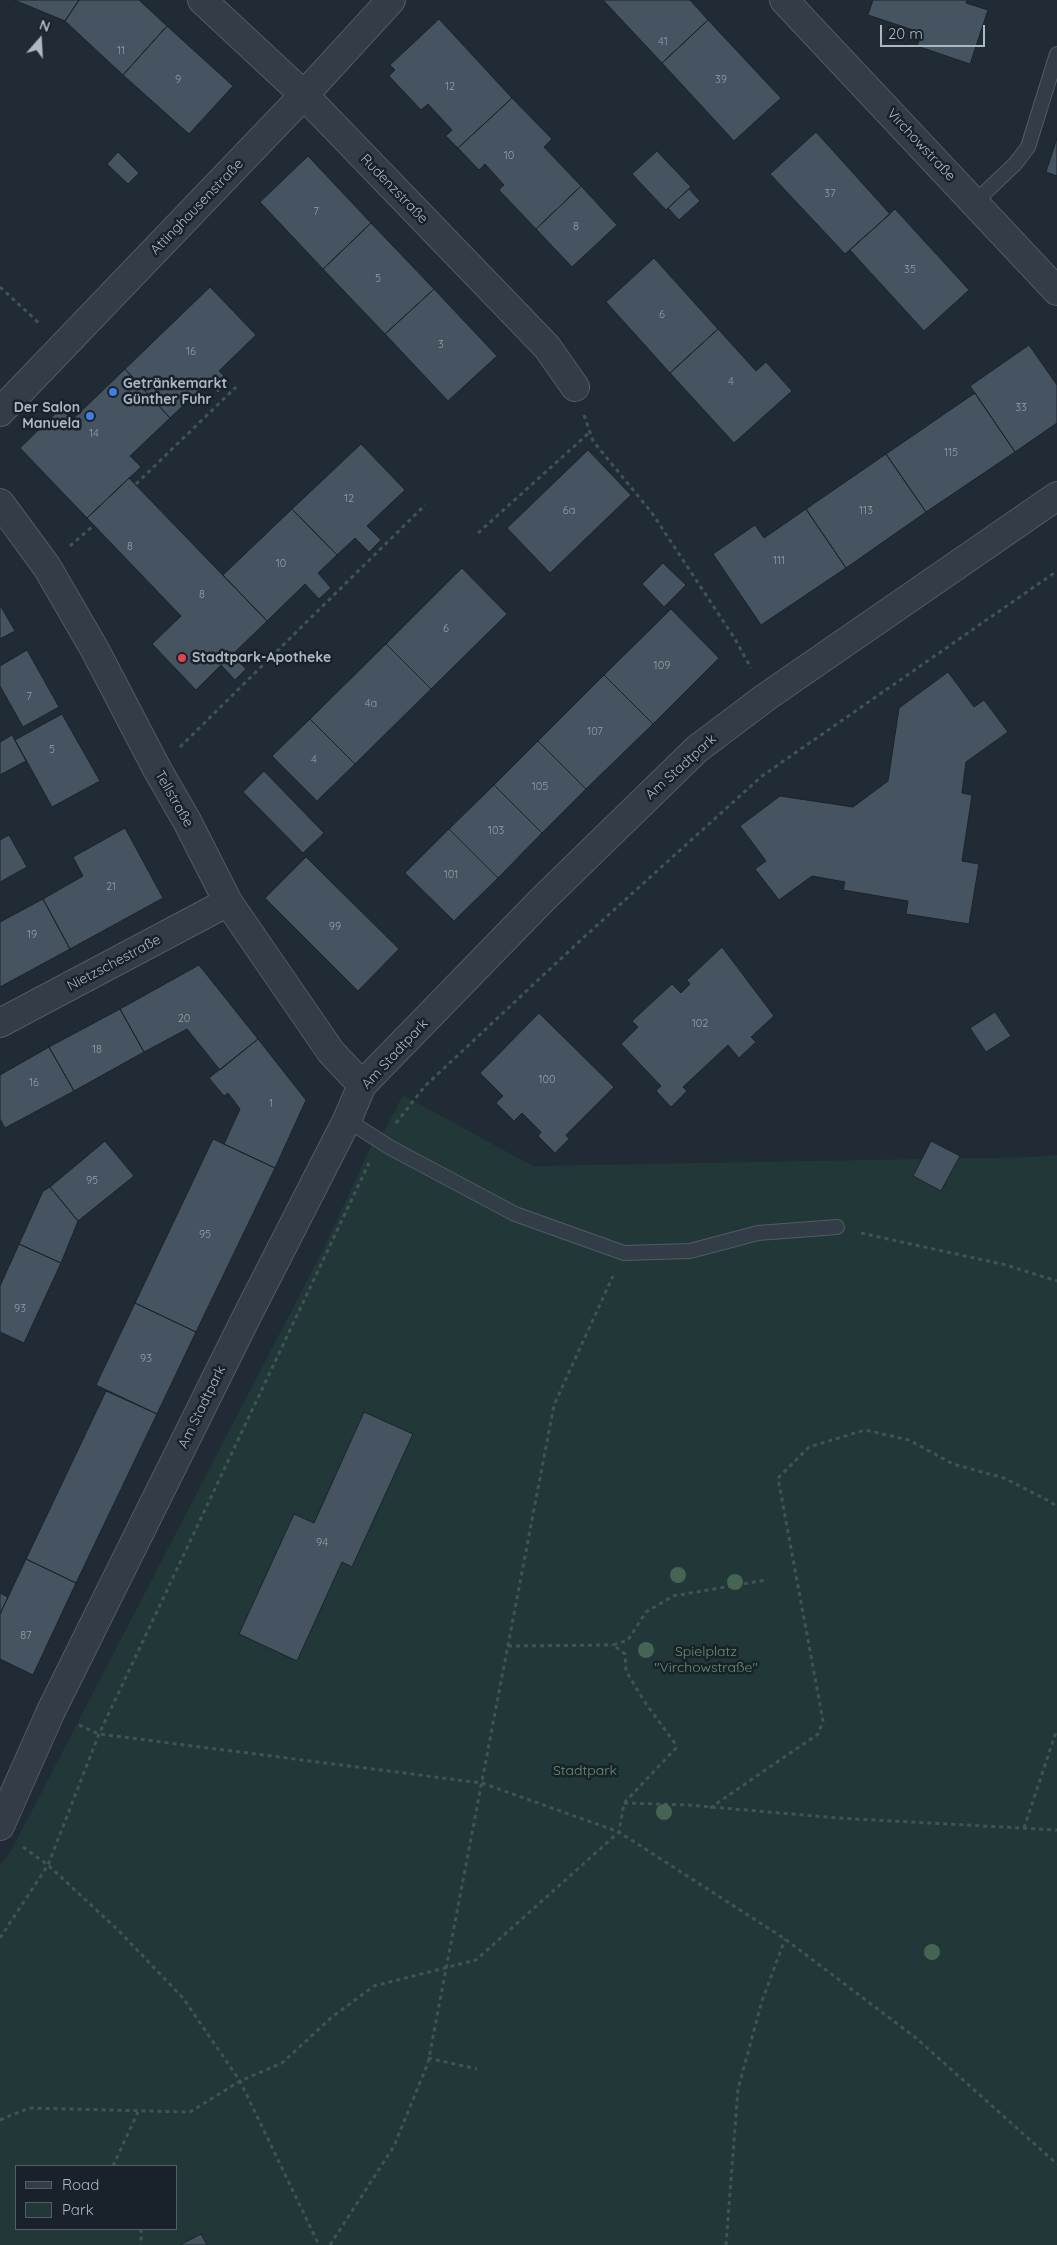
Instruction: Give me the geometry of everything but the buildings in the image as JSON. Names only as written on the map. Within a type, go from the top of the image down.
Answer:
[{"type":"street","name":"Rudenzstraße","points":[[202,0],[304,95],[547,348],[575,387]]},
{"type":"street","name":"Attinghausenstraße","points":[[0,412],[304,95],[391,0]]},
{"type":"street","name":"Virchowstraße","points":[[784,0],[1057,291]]},
{"type":"street","name":"Am Stadtpark","points":[[8,1834],[55,1702],[241,1327],[347,1120],[362,1085],[543,899],[697,749],[766,697],[1057,496]]},
{"type":"street","name":"Tellstraße","points":[[0,503],[56,584],[95,650],[157,769],[187,821],[228,902],[331,1052],[362,1085]]},
{"type":"street","name":"Nietzschestraße","points":[[0,1024],[228,902]]},
{"type":"lane","points":[[974,203],[1015,164],[1028,147],[1057,54]]},
{"type":"lane","points":[[347,1120],[391,1148],[516,1214],[624,1253],[690,1251],[758,1233],[837,1227]]},
{"type":"path","points":[[0,287],[64,346]]},
{"type":"path","points":[[136,484],[236,387]]},
{"type":"path","points":[[575,387],[593,441],[652,513],[735,638],[766,697]]},
{"type":"path","points":[[478,533],[590,432]]},
{"type":"path","points":[[157,769],[426,505]]},
{"type":"path","points":[[837,1227],[914,1246],[1006,1265],[1057,1281]]},
{"type":"path","points":[[330,2245],[394,2146],[428,2058],[554,1405],[624,1253]]},
{"type":"path","points":[[710,1808],[818,1734],[823,1720],[778,1478],[810,1447],[846,1434],[865,1430],[909,1440],[953,1464],[1004,1478],[1057,1507]]},
{"type":"path","points":[[508,1646],[613,1645],[628,1640],[646,1612],[673,1596],[766,1580]]},
{"type":"path","points":[[0,2120],[28,2108],[190,2112],[240,2081],[282,2063],[332,2017],[374,1986],[476,1960],[619,1832],[624,1803],[676,1748],[674,1742],[644,1701],[626,1671],[625,1654],[613,1645]]},
{"type":"path","points":[[1024,1828],[1057,1729]]},
{"type":"path","points":[[98,1734],[482,1783],[619,1832],[785,1939],[916,2038],[1055,2158],[1057,2164]]},
{"type":"path","points":[[624,1803],[838,1818],[1057,1830]]},
{"type":"path","points":[[8,1834],[48,1865],[119,1931],[183,1998],[240,2081],[319,2245]]},
{"type":"path","points":[[726,2245],[738,2090],[762,2000],[785,1939]]},
{"type":"path","points":[[428,2058],[478,2069]]},
{"type":"path","points":[[113,2165],[138,2112]]},
{"type":"path","points":[[140,2230],[142,2234],[140,2245]]},
{"type":"green space","name":"Stadtpark","points":[[403,1095],[533,1166],[1057,1155],[1057,2245],[0,2245],[0,1866],[12,1849],[325,1246],[378,1131],[384,1132]]},
{"type":"place","name":"Getränkemarkt Günther Fuhr","points":[[113,392]]},
{"type":"place","name":"Der Salon Manuela","points":[[90,416]]},
{"type":"place","name":"Stadtpark-Apotheke","points":[[182,658]]},
{"type":"park label","name":"Spielplatz \"Virchowstraße\"","points":[[706,1660]]}]
